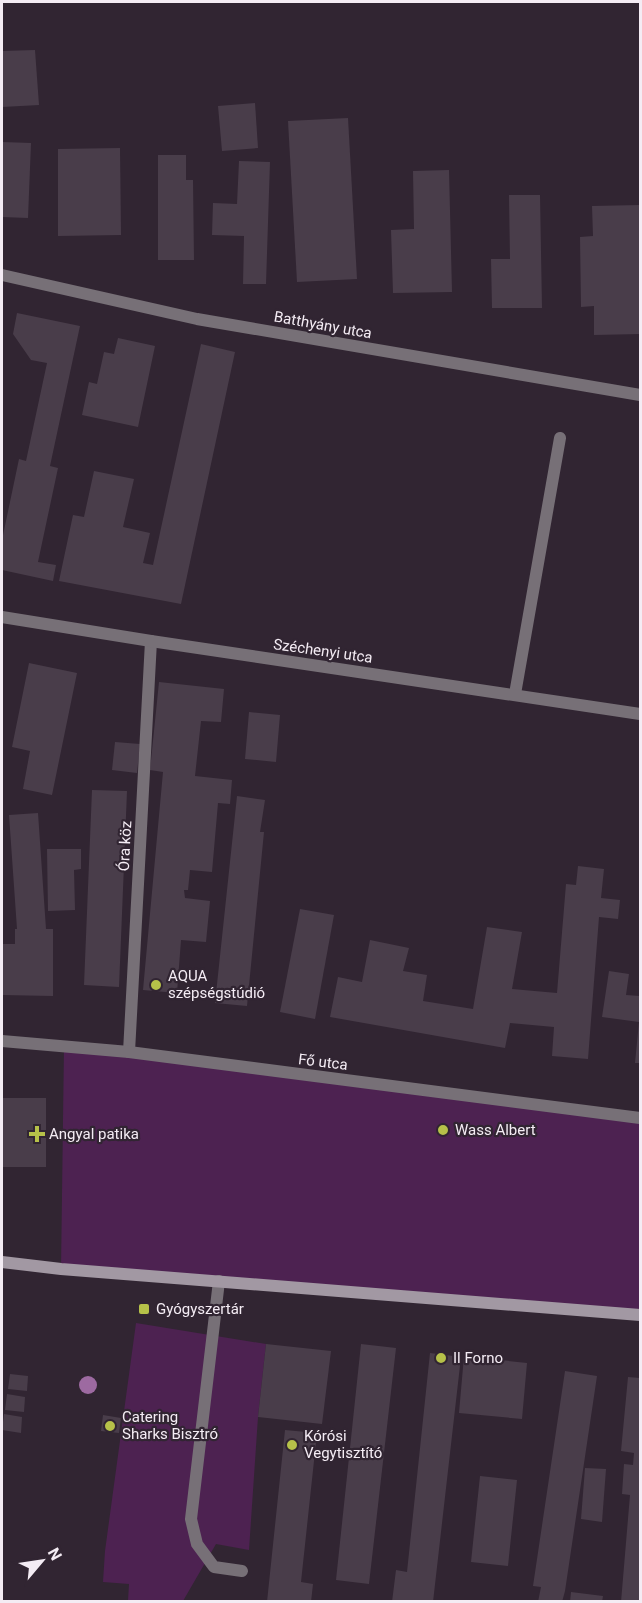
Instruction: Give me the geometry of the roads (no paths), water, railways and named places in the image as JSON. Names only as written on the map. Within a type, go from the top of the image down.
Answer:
[{"type":"main road","points":[[2,1262],[640,1315]]},
{"type":"street","name":"Batthyány utca","points":[[2,275],[197,318],[640,395]]},
{"type":"street","points":[[514,694],[560,438]]},
{"type":"street","name":"Széchenyi utca","points":[[2,617],[640,714]]},
{"type":"street","name":"Óra köz","points":[[129,1052],[151,641]]},
{"type":"street","name":"Fő utca","points":[[2,1041],[129,1052],[640,1118]]},
{"type":"street","points":[[219,1281],[191,1519],[197,1544],[214,1567],[242,1571]]},
{"type":"place","name":"AQUA szépségstúdió","points":[[156,985]]},
{"type":"place","name":"Wass Albert","points":[[443,1130]]},
{"type":"place","name":"Angyal patika","points":[[37,1134]]},
{"type":"place","name":"Gyógyszertár","points":[[144,1309]]},
{"type":"place","name":"Il Forno","points":[[441,1358]]},
{"type":"place","name":"Catering Sharks Bisztró","points":[[110,1426]]},
{"type":"place","name":"Kórósi Vegytisztító","points":[[292,1445]]}]
